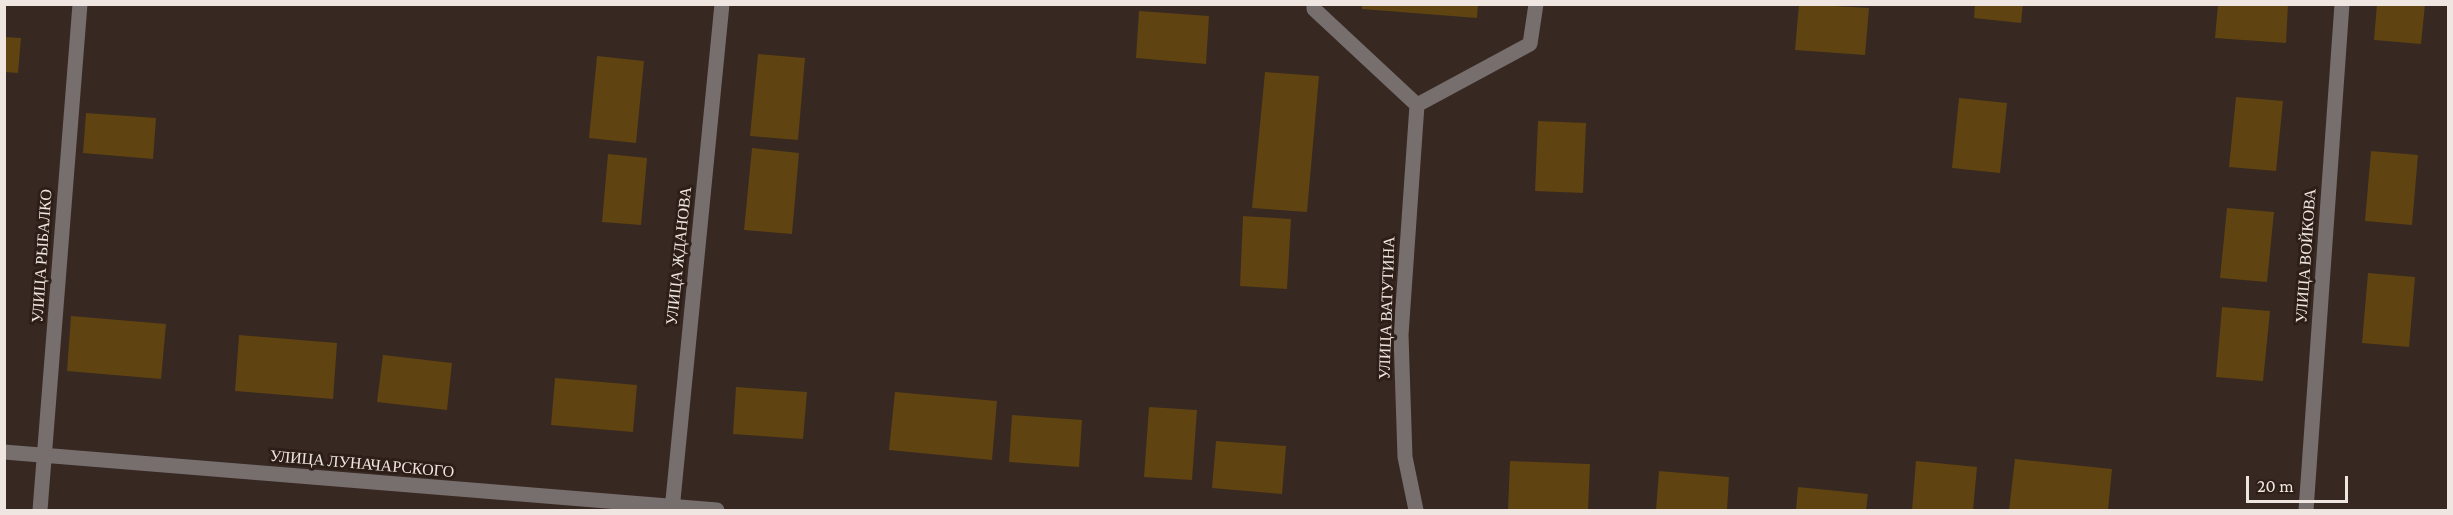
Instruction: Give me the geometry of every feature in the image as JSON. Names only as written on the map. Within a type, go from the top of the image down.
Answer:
[{"type":"street","name":"УЛИЦА РЫБАЛКО","points":[[40,510],[80,4]]},
{"type":"street","name":"УЛИЦА ЖДАНОВА","points":[[672,508],[722,4]]},
{"type":"street","points":[[1314,4],[1314,9],[1417,105],[1530,44],[1536,4]]},
{"type":"street","name":"УЛИЦА ВОЙКОВА","points":[[2306,510],[2342,4]]},
{"type":"street","name":"УЛИЦА ВАТУТИНА","points":[[1416,510],[1405,457],[1401,335],[1417,105]]},
{"type":"street","name":"УЛИЦА ЛУНАЧАРСКОГО","points":[[4,452],[717,510]]},
{"type":"building","points":[[1362,4],[1478,4],[1477,18],[1362,9]]},
{"type":"building","points":[[1799,4],[1869,8],[1865,55],[1795,50]]},
{"type":"building","points":[[1975,4],[2023,4],[2021,23],[1974,18]]},
{"type":"building","points":[[2218,4],[2288,4],[2286,43],[2215,38]]},
{"type":"building","points":[[2377,4],[2425,4],[2421,44],[2374,40]]},
{"type":"building","points":[[1139,11],[1209,16],[1206,64],[1136,58]]},
{"type":"building","points":[[4,37],[21,38],[18,73],[4,72]]},
{"type":"building","points":[[758,54],[805,58],[798,140],[750,136]]},
{"type":"building","points":[[597,56],[644,61],[636,143],[589,138]]},
{"type":"building","points":[[1265,72],[1319,76],[1307,212],[1252,208]]},
{"type":"building","points":[[2236,97],[2283,101],[2276,171],[2229,167]]},
{"type":"building","points":[[1959,98],[2007,103],[2000,173],[1952,168]]},
{"type":"building","points":[[86,113],[156,118],[153,159],[83,153]]},
{"type":"building","points":[[1538,121],[1586,123],[1583,193],[1535,191]]},
{"type":"building","points":[[752,148],[799,153],[792,234],[744,230]]},
{"type":"building","points":[[2371,151],[2418,155],[2412,225],[2365,221]]},
{"type":"building","points":[[608,154],[647,158],[641,225],[602,222]]},
{"type":"building","points":[[2227,208],[2274,212],[2267,282],[2220,278]]},
{"type":"building","points":[[1243,216],[1291,219],[1287,289],[1240,286]]},
{"type":"building","points":[[2368,273],[2415,277],[2409,347],[2362,343]]},
{"type":"building","points":[[2222,307],[2270,311],[2263,381],[2216,377]]},
{"type":"building","points":[[71,316],[166,324],[161,379],[67,371]]},
{"type":"building","points":[[239,335],[337,343],[333,399],[235,391]]},
{"type":"building","points":[[383,355],[452,363],[447,410],[377,402]]},
{"type":"building","points":[[555,378],[637,385],[633,432],[551,425]]},
{"type":"building","points":[[736,387],[807,392],[803,439],[733,434]]},
{"type":"building","points":[[895,392],[997,401],[992,460],[889,450]]},
{"type":"building","points":[[1149,407],[1197,410],[1192,480],[1144,477]]},
{"type":"building","points":[[1012,415],[1082,420],[1079,467],[1009,462]]},
{"type":"building","points":[[1216,441],[1286,446],[1282,494],[1212,488]]},
{"type":"building","points":[[2015,459],[2112,469],[2108,510],[2009,510]]},
{"type":"building","points":[[1510,461],[1590,464],[1588,510],[1508,510]]},
{"type":"building","points":[[1916,461],[1977,467],[1973,510],[1912,510]]},
{"type":"building","points":[[1659,471],[1729,477],[1727,510],[1656,510]]},
{"type":"building","points":[[1798,487],[1868,494],[1866,510],[1796,510]]}]
